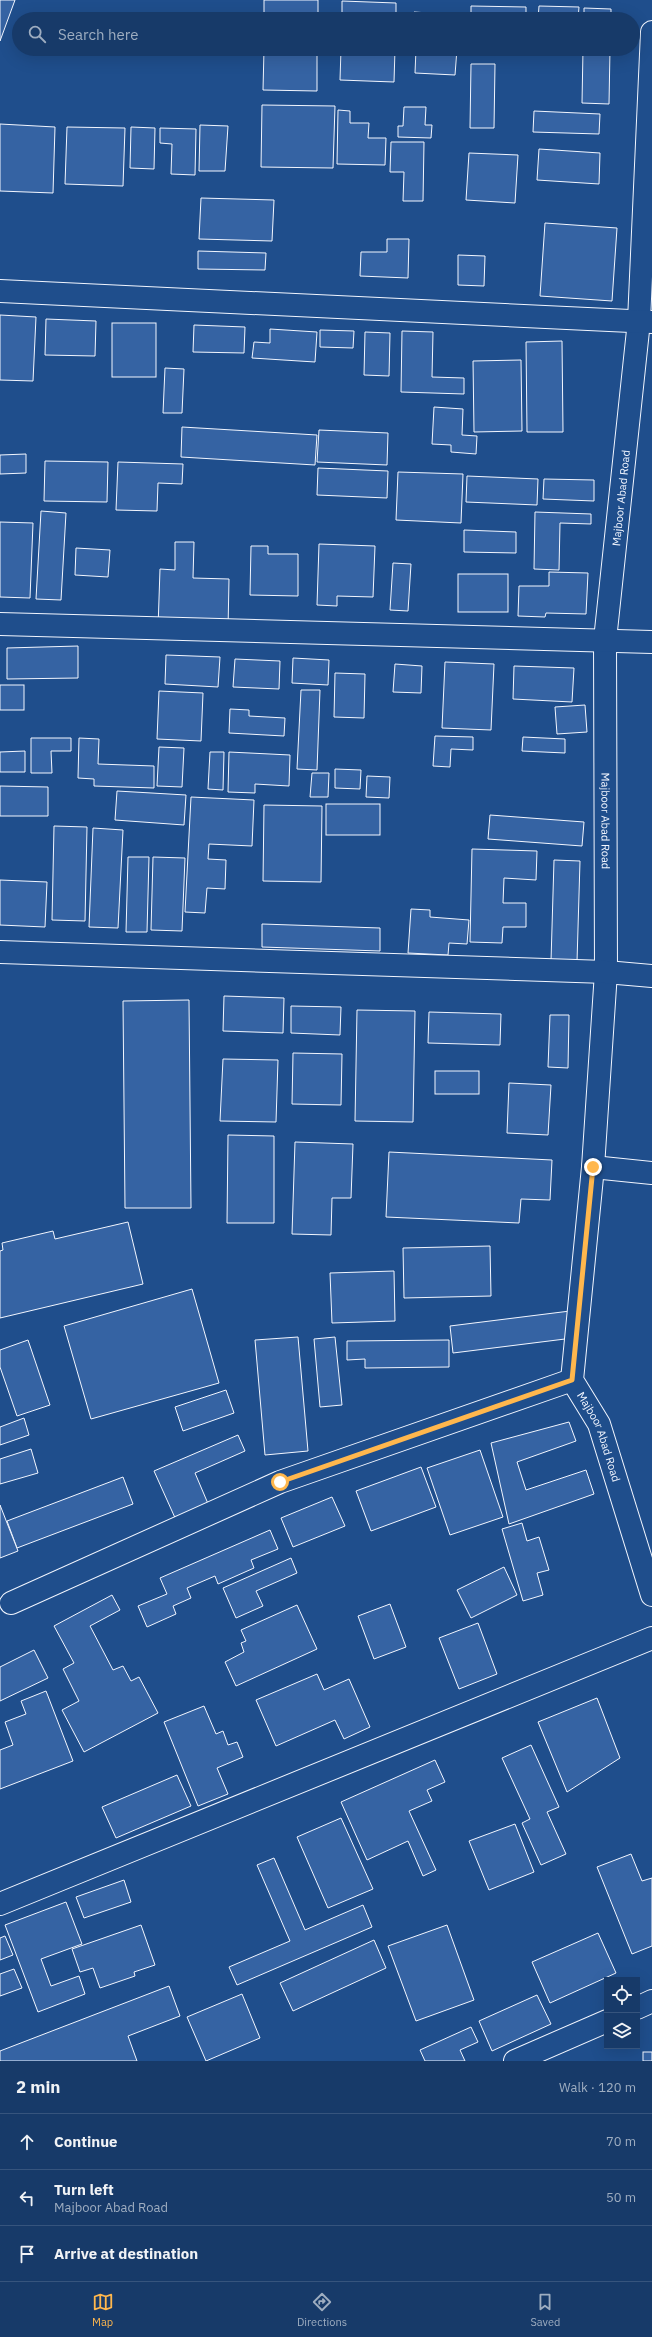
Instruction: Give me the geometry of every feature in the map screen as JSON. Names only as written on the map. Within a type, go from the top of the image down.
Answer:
[{"type":"street","name":"Majboor Abad Road","points":[[652,32],[646,322],[605,640],[606,972],[593,1167],[572,1380],[600,1424],[652,1595]]},
{"type":"street","points":[[0,291],[646,322]]},
{"type":"street","points":[[0,624],[652,642]]},
{"type":"street","points":[[0,952],[606,972],[652,976]]},
{"type":"street","points":[[593,1167],[652,1173]]},
{"type":"street","points":[[11,1603],[280,1482],[572,1380]]},
{"type":"street","points":[[0,1904],[652,1638]]},
{"type":"street","points":[[640,2007],[652,2001]]},
{"type":"street","points":[[515,2061],[604,2022]]},
{"type":"building","points":[[0,0],[15,0],[0,41]]},
{"type":"building","points":[[264,0],[318,0],[318,12],[264,12]]},
{"type":"building","points":[[342,1],[396,3],[396,12],[342,12]]},
{"type":"building","points":[[471,6],[526,7],[526,12],[471,12]]},
{"type":"building","points":[[539,6],[579,7],[579,12],[539,12]]},
{"type":"building","points":[[584,8],[611,9],[611,12],[584,12]]},
{"type":"building","points":[[264,56],[317,56],[317,91],[263,90]]},
{"type":"building","points":[[341,56],[395,56],[394,82],[340,80]]},
{"type":"building","points":[[416,56],[456,56],[455,75],[415,73]]},
{"type":"building","points":[[583,56],[610,56],[609,104],[582,103]]},
{"type":"building","points":[[471,64],[495,64],[494,128],[470,128]]},
{"type":"building","points":[[262,105],[335,106],[333,168],[261,167]]},
{"type":"building","points":[[404,107],[426,107],[425,125],[432,125],[431,138],[398,137],[398,126],[403,126]]},
{"type":"building","points":[[338,110],[350,111],[350,123],[369,123],[368,138],[386,138],[385,165],[337,164]]},
{"type":"building","points":[[534,111],[600,114],[599,134],[533,132]]},
{"type":"building","points":[[0,124],[55,127],[53,193],[0,191]]},
{"type":"building","points":[[200,125],[228,126],[225,171],[199,171]]},
{"type":"building","points":[[67,127],[125,128],[123,186],[65,184]]},
{"type":"building","points":[[131,127],[155,128],[154,169],[130,168]]},
{"type":"building","points":[[160,128],[196,129],[195,175],[171,174],[172,144],[160,143]]},
{"type":"building","points":[[391,142],[424,142],[423,201],[403,201],[404,172],[390,172]]},
{"type":"building","points":[[539,149],[600,153],[599,184],[537,180]]},
{"type":"building","points":[[469,153],[518,155],[515,203],[466,200]]},
{"type":"building","points":[[201,198],[274,200],[272,241],[199,239]]},
{"type":"building","points":[[545,223],[617,228],[612,301],[540,296]]},
{"type":"building","points":[[387,239],[409,239],[408,278],[360,276],[361,252],[387,252]]},
{"type":"building","points":[[198,251],[266,253],[265,270],[198,269]]},
{"type":"building","points":[[458,255],[485,256],[484,286],[458,285]]},
{"type":"building","points":[[0,315],[36,317],[33,381],[0,380]]},
{"type":"building","points":[[46,319],[96,321],[95,356],[45,355]]},
{"type":"building","points":[[112,323],[156,323],[156,377],[112,377]]},
{"type":"building","points":[[194,325],[245,327],[244,353],[193,352]]},
{"type":"building","points":[[270,329],[317,332],[315,362],[252,358],[254,342],[270,343]]},
{"type":"building","points":[[320,330],[354,331],[353,348],[320,347]]},
{"type":"building","points":[[402,331],[433,332],[432,377],[464,378],[464,394],[401,392]]},
{"type":"building","points":[[365,332],[390,333],[389,376],[364,375]]},
{"type":"building","points":[[562,341],[563,432],[527,432],[526,342]]},
{"type":"building","points":[[521,360],[522,431],[474,432],[473,361]]},
{"type":"building","points":[[165,368],[184,369],[182,413],[163,413]]},
{"type":"building","points":[[434,407],[463,409],[462,435],[477,436],[476,454],[451,452],[451,445],[432,444]]},
{"type":"building","points":[[182,427],[317,435],[315,465],[181,457]]},
{"type":"building","points":[[319,430],[388,433],[387,465],[317,462]]},
{"type":"building","points":[[26,454],[26,473],[0,474],[0,455]]},
{"type":"building","points":[[45,461],[108,462],[107,502],[44,501]]},
{"type":"building","points":[[118,462],[183,464],[182,484],[158,483],[157,511],[116,510]]},
{"type":"building","points":[[318,468],[388,471],[387,498],[317,495]]},
{"type":"building","points":[[398,472],[463,474],[461,523],[396,520]]},
{"type":"building","points":[[467,476],[538,479],[537,505],[466,502]]},
{"type":"building","points":[[544,479],[594,480],[594,501],[543,499]]},
{"type":"building","points":[[41,511],[66,513],[61,600],[36,599]]},
{"type":"building","points":[[535,512],[591,514],[591,524],[560,523],[559,570],[534,569]]},
{"type":"building","points":[[0,522],[33,523],[30,598],[0,597]]},
{"type":"building","points":[[464,530],[516,532],[516,553],[464,552]]},
{"type":"building","points":[[175,542],[194,542],[193,578],[229,579],[228,630],[158,628],[160,569],[175,570]]},
{"type":"building","points":[[319,544],[375,546],[373,597],[337,596],[337,606],[317,605]]},
{"type":"building","points":[[251,546],[268,546],[268,554],[298,554],[298,596],[250,595]]},
{"type":"building","points":[[76,548],[110,550],[108,577],[75,575]]},
{"type":"building","points":[[393,563],[411,564],[408,611],[390,610]]},
{"type":"building","points":[[549,572],[588,573],[586,614],[546,613],[545,617],[518,616],[519,586],[549,586]]},
{"type":"building","points":[[458,574],[508,574],[508,612],[458,612]]},
{"type":"building","points":[[78,646],[78,678],[7,679],[7,648]]},
{"type":"building","points":[[166,655],[220,657],[218,687],[165,684]]},
{"type":"building","points":[[293,658],[329,660],[328,685],[292,683]]},
{"type":"building","points":[[235,659],[280,661],[279,689],[233,687]]},
{"type":"building","points":[[445,662],[494,664],[491,730],[442,728]]},
{"type":"building","points":[[395,664],[422,666],[421,693],[393,692]]},
{"type":"building","points":[[514,666],[574,668],[572,702],[513,699]]},
{"type":"building","points":[[335,673],[365,674],[364,718],[334,717]]},
{"type":"building","points":[[0,685],[24,685],[24,710],[0,710]]},
{"type":"building","points":[[301,690],[320,690],[317,770],[297,769]]},
{"type":"building","points":[[159,691],[203,693],[201,741],[157,739]]},
{"type":"building","points":[[585,705],[587,732],[557,734],[555,707]]},
{"type":"building","points":[[230,709],[249,710],[249,716],[285,718],[284,736],[229,733]]},
{"type":"building","points":[[435,736],[473,737],[473,750],[451,749],[450,767],[433,766]]},
{"type":"building","points":[[523,737],[565,739],[565,753],[522,751]]},
{"type":"building","points":[[31,738],[71,738],[71,751],[51,751],[52,773],[31,773]]},
{"type":"building","points":[[79,738],[99,739],[98,764],[154,766],[154,788],[94,786],[94,779],[78,778]]},
{"type":"building","points":[[159,747],[184,748],[182,787],[157,786]]},
{"type":"building","points":[[25,751],[25,772],[0,772],[0,752]]},
{"type":"building","points":[[210,752],[224,752],[223,790],[208,789]]},
{"type":"building","points":[[229,752],[290,755],[289,786],[255,784],[255,793],[228,792]]},
{"type":"building","points":[[335,769],[361,770],[360,789],[335,788]]},
{"type":"building","points":[[312,773],[329,773],[328,797],[310,797]]},
{"type":"building","points":[[367,776],[390,777],[389,798],[366,797]]},
{"type":"building","points":[[0,786],[48,787],[48,816],[0,816]]},
{"type":"building","points":[[117,791],[186,795],[184,825],[115,820]]},
{"type":"building","points":[[191,797],[254,800],[252,846],[209,844],[208,859],[226,860],[225,889],[207,888],[205,913],[185,912]]},
{"type":"building","points":[[326,804],[380,804],[380,835],[326,835]]},
{"type":"building","points":[[264,805],[322,806],[321,882],[263,881]]},
{"type":"building","points":[[490,815],[584,822],[582,846],[488,839]]},
{"type":"building","points":[[54,826],[87,827],[85,921],[52,920]]},
{"type":"building","points":[[93,828],[123,830],[118,928],[89,927]]},
{"type":"building","points":[[472,849],[537,851],[536,880],[504,878],[503,903],[526,903],[526,927],[503,927],[502,943],[470,942]]},
{"type":"building","points":[[128,857],[149,857],[147,932],[126,932]]},
{"type":"building","points":[[153,857],[185,858],[182,931],[151,930]]},
{"type":"building","points":[[554,860],[580,861],[577,962],[551,961]]},
{"type":"building","points":[[0,880],[47,882],[45,927],[0,925]]},
{"type":"building","points":[[411,909],[430,910],[430,917],[469,920],[467,944],[449,943],[448,955],[408,953]]},
{"type":"building","points":[[262,924],[380,928],[380,951],[262,947]]},
{"type":"building","points":[[224,996],[284,998],[283,1033],[223,1031]]},
{"type":"building","points":[[189,1000],[191,1208],[125,1208],[123,1001]]},
{"type":"building","points":[[291,1006],[341,1007],[340,1035],[291,1033]]},
{"type":"building","points":[[357,1010],[415,1011],[413,1122],[355,1121]]},
{"type":"building","points":[[429,1012],[501,1014],[500,1045],[428,1043]]},
{"type":"building","points":[[550,1015],[569,1015],[568,1068],[548,1067]]},
{"type":"building","points":[[293,1053],[342,1054],[341,1105],[292,1104]]},
{"type":"building","points":[[223,1059],[278,1060],[276,1122],[220,1121]]},
{"type":"building","points":[[435,1071],[479,1071],[479,1094],[435,1094]]},
{"type":"building","points":[[509,1083],[551,1085],[548,1135],[507,1133]]},
{"type":"building","points":[[228,1135],[274,1136],[274,1223],[227,1223]]},
{"type":"building","points":[[295,1142],[353,1144],[351,1198],[332,1198],[331,1235],[292,1234]]},
{"type":"building","points":[[389,1152],[552,1160],[550,1200],[521,1199],[519,1223],[386,1217]]},
{"type":"building","points":[[128,1222],[143,1284],[0,1318],[0,1251],[3,1250],[2,1243],[53,1231],[55,1239]]},
{"type":"building","points":[[490,1246],[491,1296],[404,1298],[403,1248]]},
{"type":"building","points":[[394,1271],[395,1321],[332,1323],[330,1273]]},
{"type":"building","points":[[192,1289],[219,1383],[91,1419],[64,1326]]},
{"type":"building","points":[[570,1311],[573,1338],[453,1353],[450,1326]]},
{"type":"building","points":[[298,1337],[308,1451],[265,1455],[255,1340]]},
{"type":"building","points":[[335,1337],[342,1405],[320,1407],[314,1339]]},
{"type":"building","points":[[28,1340],[50,1405],[17,1416],[0,1367],[0,1350]]},
{"type":"building","points":[[449,1340],[449,1367],[365,1368],[365,1359],[347,1360],[347,1341]]},
{"type":"building","points":[[226,1390],[234,1413],[183,1431],[175,1407]]},
{"type":"building","points":[[24,1418],[29,1435],[0,1445],[0,1427]]},
{"type":"building","points":[[569,1422],[576,1441],[517,1462],[526,1490],[586,1470],[594,1494],[509,1524],[491,1443]]},
{"type":"building","points":[[238,1435],[245,1451],[195,1473],[209,1506],[176,1520],[154,1471]]},
{"type":"building","points":[[31,1449],[38,1473],[0,1484],[0,1459]]},
{"type":"building","points":[[480,1450],[503,1517],[450,1535],[427,1468]]},
{"type":"building","points":[[421,1467],[436,1507],[371,1531],[356,1491]]},
{"type":"building","points":[[123,1477],[133,1504],[17,1548],[7,1521]]},
{"type":"building","points":[[332,1497],[345,1526],[293,1547],[281,1518]]},
{"type":"building","points":[[0,1505],[18,1551],[0,1558]]},
{"type":"building","points":[[522,1523],[527,1541],[539,1537],[549,1570],[537,1573],[543,1595],[523,1601],[502,1529]]},
{"type":"building","points":[[270,1530],[278,1549],[251,1560],[254,1568],[218,1584],[215,1576],[187,1588],[191,1598],[173,1606],[176,1614],[147,1627],[138,1606],[167,1594],[160,1578]]},
{"type":"building","points":[[291,1558],[297,1573],[256,1591],[263,1606],[236,1618],[223,1588]]},
{"type":"building","points":[[504,1567],[517,1595],[471,1618],[457,1590]]},
{"type":"building","points":[[112,1595],[120,1610],[90,1626],[113,1670],[123,1666],[131,1681],[139,1677],[158,1713],[84,1752],[62,1710],[79,1701],[63,1669],[74,1663],[54,1626]]},
{"type":"building","points":[[390,1604],[406,1647],[374,1659],[358,1616]]},
{"type":"building","points":[[297,1605],[317,1649],[236,1686],[225,1662],[244,1652],[241,1643],[246,1641],[241,1630]]},
{"type":"building","points":[[478,1623],[497,1674],[459,1689],[439,1638]]},
{"type":"building","points":[[34,1650],[48,1678],[0,1701],[0,1667]]},
{"type":"building","points":[[317,1674],[324,1690],[349,1679],[370,1727],[344,1739],[335,1720],[276,1746],[256,1700]]},
{"type":"building","points":[[46,1691],[73,1761],[0,1789],[0,1750],[13,1745],[5,1722],[26,1714],[21,1701]]},
{"type":"building","points":[[597,1698],[620,1758],[567,1792],[538,1722]]},
{"type":"building","points":[[204,1706],[216,1734],[223,1731],[228,1745],[237,1742],[243,1757],[217,1768],[228,1794],[198,1806],[164,1722]]},
{"type":"building","points":[[531,1745],[559,1807],[547,1812],[566,1854],[541,1865],[522,1823],[530,1819],[502,1758]]},
{"type":"building","points":[[435,1760],[445,1782],[427,1790],[432,1801],[409,1811],[436,1870],[423,1876],[408,1841],[367,1860],[341,1802]]},
{"type":"building","points":[[177,1775],[191,1806],[116,1838],[102,1807]]},
{"type":"building","points":[[341,1818],[373,1889],[328,1908],[297,1837]]},
{"type":"building","points":[[515,1824],[534,1872],[489,1890],[469,1841]]},
{"type":"building","points":[[631,1854],[642,1881],[652,1878],[652,1946],[632,1954],[597,1867]]},
{"type":"building","points":[[274,1858],[305,1930],[363,1905],[372,1927],[237,1985],[229,1967],[290,1941],[257,1865]]},
{"type":"building","points":[[124,1880],[131,1902],[84,1918],[76,1897]]},
{"type":"building","points":[[66,1902],[82,1944],[41,1959],[51,1986],[79,1976],[85,1994],[38,2012],[5,1925]]},
{"type":"building","points":[[141,1925],[155,1965],[134,1972],[135,1976],[100,1988],[93,1968],[80,1972],[72,1949]]},
{"type":"building","points":[[447,1925],[474,2000],[416,2021],[388,1946]]},
{"type":"building","points":[[598,1933],[616,1973],[604,1977],[604,1978],[550,2003],[532,1962]]},
{"type":"building","points":[[5,1936],[13,1955],[0,1960],[0,1938]]},
{"type":"building","points":[[374,1940],[386,1968],[293,2011],[280,1983]]},
{"type":"building","points":[[14,1969],[22,1988],[0,1996],[0,1974]]},
{"type":"building","points":[[169,1986],[180,2016],[128,2036],[137,2061],[0,2061],[0,2051]]},
{"type":"building","points":[[242,1994],[260,2038],[206,2061],[187,2017]]},
{"type":"building","points":[[537,1995],[551,2024],[492,2051],[479,2021]]},
{"type":"building","points":[[471,2027],[478,2042],[460,2050],[465,2061],[425,2061],[420,2050]]},
{"type":"building","points":[[643,2052],[652,2052],[652,2061],[643,2061]]},
{"type":"route","points":[[280,1482],[572,1380],[593,1167]]}]
